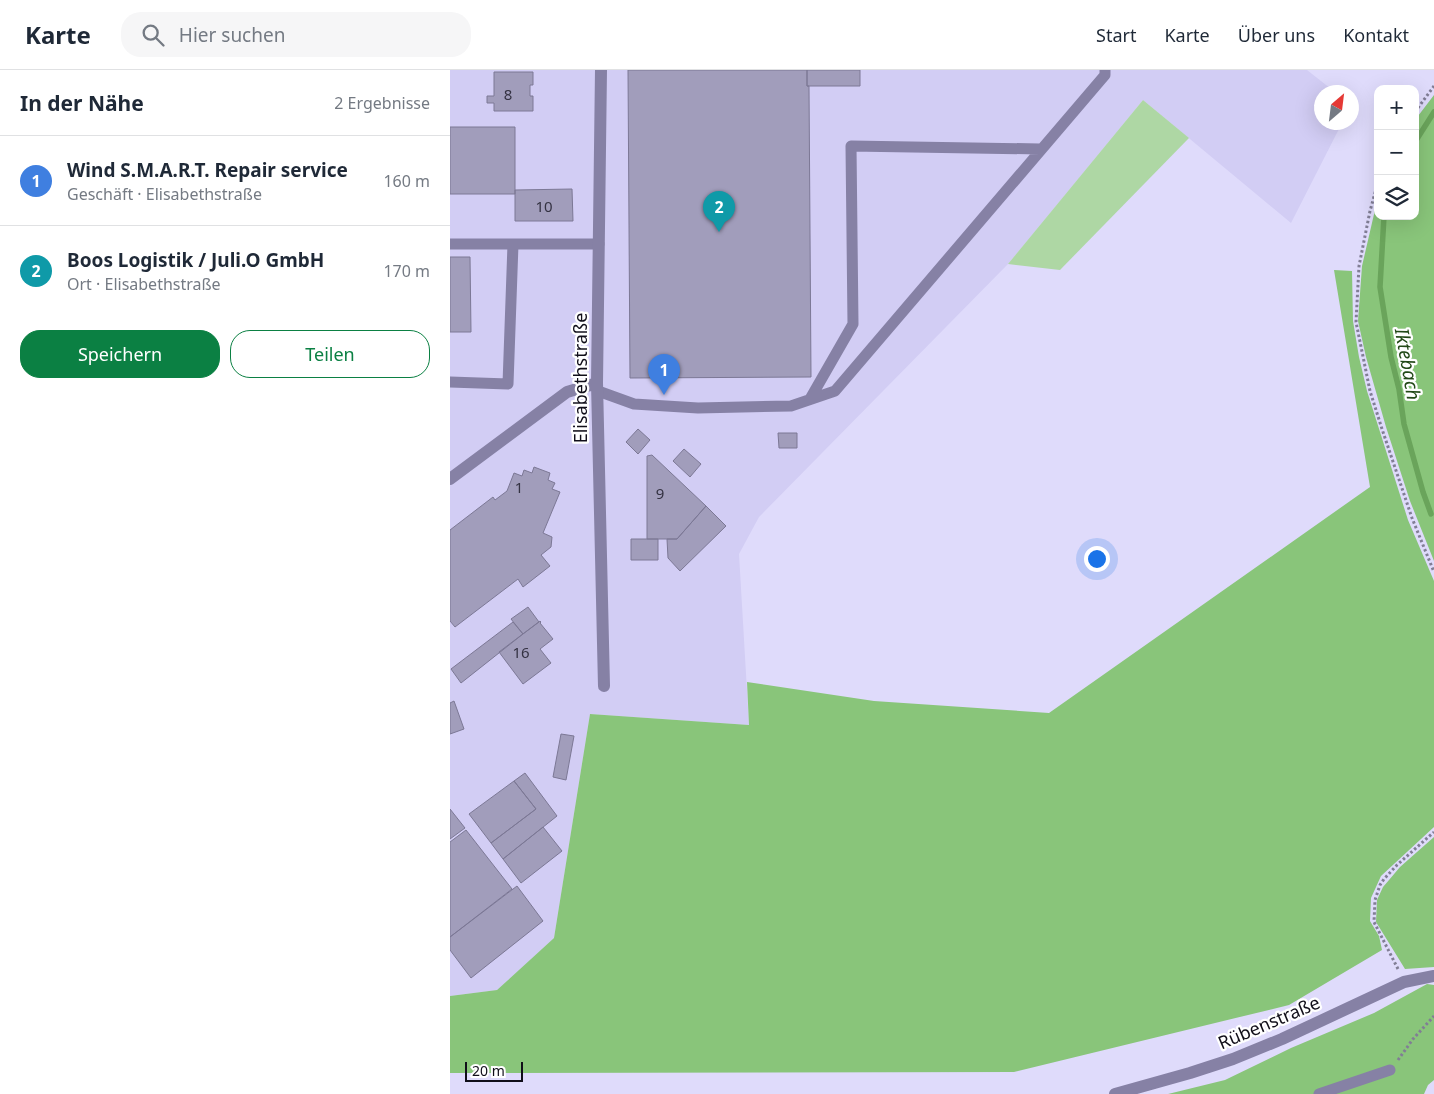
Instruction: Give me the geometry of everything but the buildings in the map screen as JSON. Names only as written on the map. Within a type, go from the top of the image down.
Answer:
[{"type":"street","name":"Elisabethstraße","points":[[600,70],[598,387],[604,686]]},
{"type":"street","points":[[450,479],[567,392],[598,387]]},
{"type":"street","name":"Rübenstraße","points":[[1115,1094],[1233,1059],[1404,982],[1434,976]]},
{"type":"lane","points":[[598,387],[634,404],[698,408],[792,406],[835,391],[1105,75],[1105,70]]},
{"type":"lane","points":[[810,399],[853,324],[850,146],[1040,149]]},
{"type":"lane","points":[[450,244],[599,244]]},
{"type":"lane","points":[[450,382],[508,384],[513,244]]},
{"type":"lane","points":[[1319,1094],[1390,1070]]},
{"type":"path","points":[[1419,107],[1434,86]]},
{"type":"path","points":[[1374,196],[1359,266],[1356,322],[1370,391],[1412,518],[1434,572]]},
{"type":"path","points":[[1404,982],[1374,922],[1375,900],[1384,879],[1434,832]]},
{"type":"path","points":[[1390,1070],[1413,1039],[1434,1016]]},
{"type":"shaded area","points":[[450,70],[1307,70],[1326,85],[1314,85],[1314,130],[1338,130],[1291,223],[1143,100],[1008,264],[759,517],[739,554],[749,725],[590,714],[554,938],[497,990],[450,996]]},
{"type":"green space","points":[[1434,95],[1434,561],[1410,501],[1386,427],[1358,321],[1362,266],[1374,214],[1374,220],[1419,220],[1419,115]]},
{"type":"green space","points":[[1143,100],[1189,138],[1060,270],[1008,264]]},
{"type":"green space","points":[[1334,270],[1352,271],[1353,321],[1367,391],[1408,520],[1434,581],[1434,827],[1381,876],[1371,898],[1370,921],[1379,936],[1382,950],[1289,1005],[1014,1072],[450,1073],[450,996],[497,990],[554,938],[590,714],[749,725],[747,682],[874,701],[1049,713],[1370,487]]},
{"type":"green space","points":[[1434,837],[1434,967],[1405,969],[1376,922],[1377,900],[1383,887],[1400,867]]},
{"type":"green space","points":[[1427,984],[1434,985],[1434,1080],[1428,1085],[1424,1094],[1168,1094],[1225,1080],[1291,1048],[1374,1013]]},
{"type":"waterway","name":"Iktebach","points":[[1419,136],[1434,112]]},
{"type":"waterway","name":"Iktebach","points":[[1384,220],[1380,287],[1391,357],[1399,389],[1404,424],[1431,514]]},
{"type":"place","name":"Boos Logistik / Juli.O GmbH","points":[[719,232]]},
{"type":"place","name":"Wind S.M.A.R.T. Repair service","points":[[664,395]]}]
